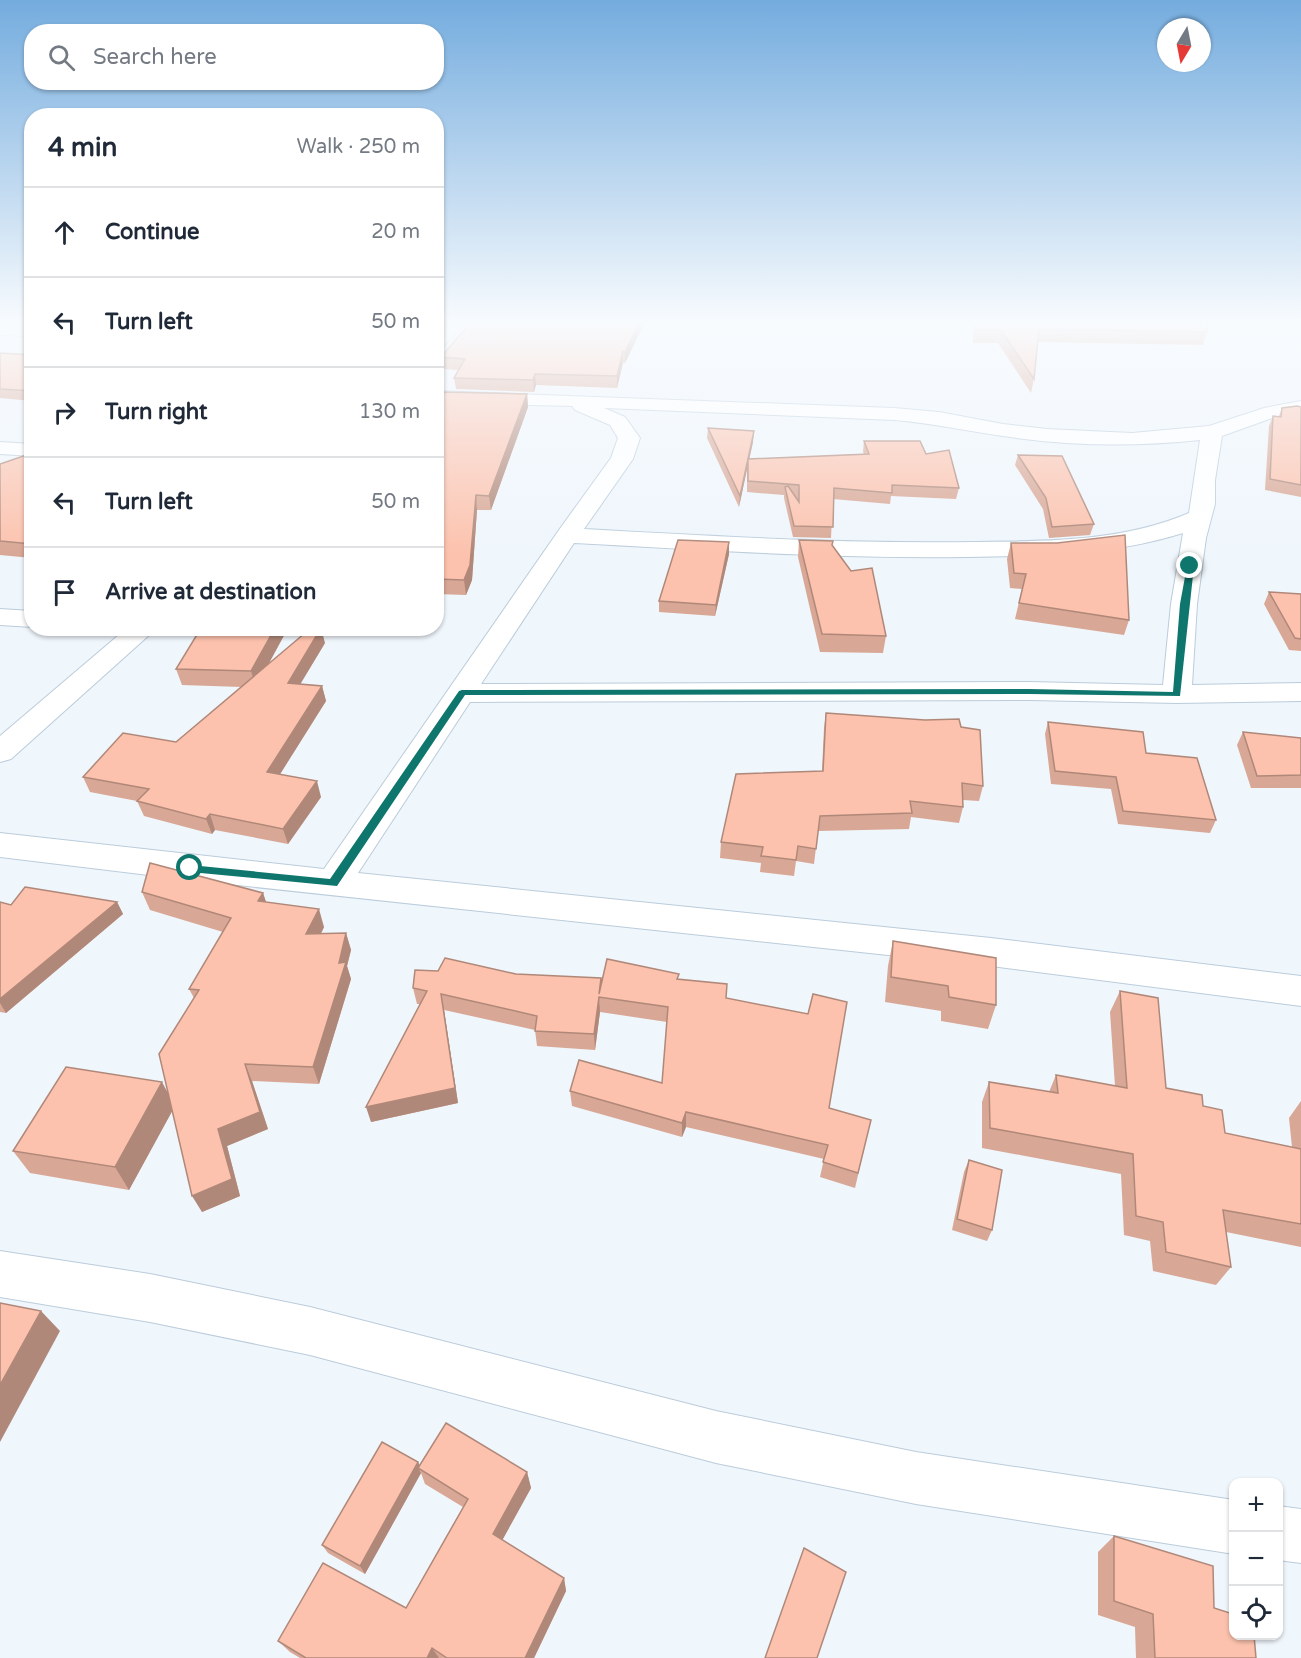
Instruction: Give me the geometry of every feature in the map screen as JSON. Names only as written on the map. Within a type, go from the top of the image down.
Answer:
[{"type":"street","points":[[333,883],[567,535],[622,459],[628,438],[618,421],[603,413],[564,400]]},
{"type":"street","points":[[571,400],[916,416],[1003,430],[1094,439],[1161,438],[1212,432],[1271,412],[1301,407]]},
{"type":"street","points":[[1177,694],[1184,604],[1200,517],[1212,432]]},
{"type":"street","points":[[0,448],[24,450]]},
{"type":"street","points":[[567,535],[765,547],[936,551],[1103,544],[1139,539],[1174,530],[1200,517]]},
{"type":"street","points":[[0,617],[24,618]]},
{"type":"street","points":[[0,752],[135,636]]},
{"type":"street","points":[[462,693],[983,691],[1177,694],[1301,692]]},
{"type":"street","points":[[0,845],[333,883],[991,952],[1301,991]]},
{"type":"street","points":[[0,1274],[150,1299],[310,1331],[716,1437],[916,1478],[1229,1526]]},
{"type":"street","points":[[1283,1534],[1301,1536]]},
{"type":"building","points":[[444,400],[525,400],[489,496],[476,495],[470,565],[464,580],[444,579]]},
{"type":"building","points":[[1301,407],[1301,485],[1270,479],[1273,416],[1281,417],[1282,408]]},
{"type":"building","points":[[708,428],[754,431],[740,496]]},
{"type":"building","points":[[864,441],[920,441],[926,454],[949,450],[959,488],[892,485],[892,493],[834,488],[833,527],[794,526],[785,487],[788,486],[799,502],[799,485],[748,481],[748,459],[869,454]]},
{"type":"building","points":[[1018,455],[1062,456],[1094,524],[1052,527],[1046,498]]},
{"type":"building","points":[[24,456],[24,543],[0,541],[0,464]]},
{"type":"building","points":[[1125,535],[1129,620],[1019,603],[1026,574],[1014,573],[1011,543],[1057,543]]},
{"type":"building","points":[[678,540],[729,542],[716,605],[659,601]]},
{"type":"building","points":[[799,540],[833,541],[832,545],[851,571],[872,568],[886,636],[822,634]]},
{"type":"building","points":[[1269,592],[1301,594],[1301,639],[1295,638]]},
{"type":"building","points":[[196,636],[271,636],[251,671],[176,669]]},
{"type":"building","points":[[302,636],[316,636],[288,683],[322,686],[267,772],[317,781],[283,829],[210,814],[206,819],[137,801],[149,789],[83,777],[123,733],[176,742]]},
{"type":"building","points":[[826,713],[925,720],[959,719],[961,727],[980,730],[983,786],[962,783],[963,807],[910,801],[912,813],[820,816],[816,849],[798,846],[796,860],[761,856],[763,847],[721,842],[736,774],[823,771]]},
{"type":"building","points":[[1048,722],[1143,732],[1146,753],[1197,758],[1216,820],[1123,811],[1116,777],[1055,771]]},
{"type":"building","points":[[1243,732],[1301,738],[1301,775],[1257,776]]},
{"type":"building","points":[[150,863],[263,893],[258,901],[319,909],[306,934],[346,933],[339,963],[346,962],[313,1067],[245,1064],[260,1112],[218,1129],[232,1179],[192,1196],[159,1054],[199,990],[189,989],[231,918],[142,892]]},
{"type":"building","points":[[25,887],[117,902],[0,999],[0,902],[11,905]]},
{"type":"building","points":[[893,941],[996,958],[996,1005],[949,997],[948,986],[891,977]]},
{"type":"building","points":[[445,958],[516,974],[601,978],[599,994],[607,959],[679,974],[677,979],[727,984],[726,998],[808,1014],[813,994],[847,1002],[829,1108],[871,1120],[858,1173],[823,1162],[828,1145],[686,1112],[682,1123],[570,1091],[579,1060],[662,1083],[668,1007],[599,997],[594,1034],[535,1031],[537,1016],[441,994],[455,1088],[366,1107],[427,991],[413,988],[415,970],[438,971]]},
{"type":"building","points":[[1120,991],[1158,998],[1166,1088],[1202,1095],[1203,1106],[1222,1110],[1225,1133],[1301,1149],[1301,1224],[1223,1210],[1231,1267],[1166,1252],[1163,1222],[1136,1216],[1133,1154],[990,1128],[989,1082],[1058,1093],[1056,1075],[1127,1088]]},
{"type":"building","points":[[66,1067],[162,1082],[115,1167],[13,1151]]},
{"type":"building","points":[[969,1160],[1002,1170],[992,1230],[957,1219]]},
{"type":"building","points":[[0,1303],[41,1311],[0,1385]]},
{"type":"building","points":[[446,1423],[527,1472],[493,1534],[564,1578],[525,1658],[447,1658],[432,1648],[427,1658],[306,1658],[278,1641],[323,1563],[406,1608],[468,1499],[418,1468]]},
{"type":"building","points":[[382,1442],[418,1462],[360,1566],[322,1545]]},
{"type":"building","points":[[1114,1536],[1213,1566],[1214,1608],[1229,1613],[1229,1640],[1254,1640],[1256,1658],[1155,1658],[1153,1614],[1114,1601]]},
{"type":"building","points":[[804,1548],[846,1572],[817,1658],[765,1658]]},
{"type":"route","points":[[190,868],[333,883],[462,693],[1029,691],[1177,694],[1184,604],[1190,566]]}]
